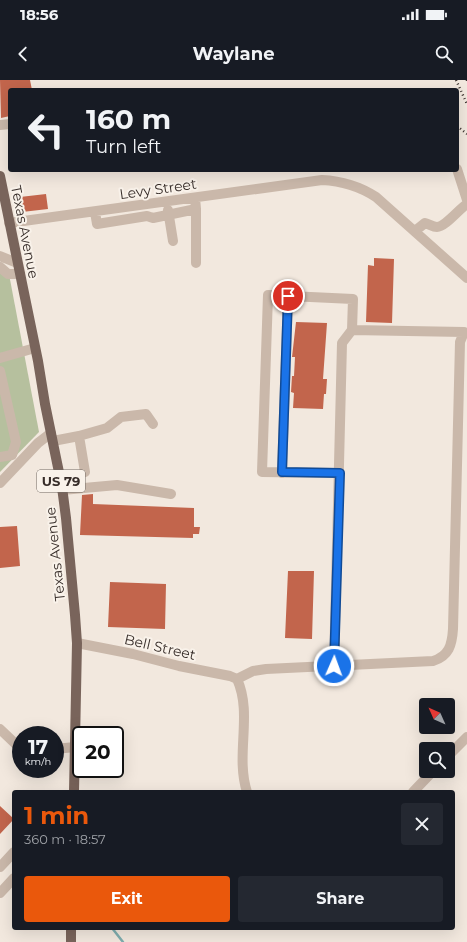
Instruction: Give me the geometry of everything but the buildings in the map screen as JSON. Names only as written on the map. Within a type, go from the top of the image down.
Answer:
[{"type":"main road","name":"Texas Avenue","points":[[0,176],[62,490],[77,643],[75,726]]},
{"type":"main road","name":"Texas Avenue","points":[[74,778],[74,790]]},
{"type":"main road","points":[[71,930],[71,942]]},
{"type":"street","points":[[458,172],[467,200]]},
{"type":"street","name":"Levy Street","points":[[9,223],[322,180],[337,181],[351,184],[376,197],[467,278]]},
{"type":"street","points":[[195,198],[196,263]]},
{"type":"street","points":[[167,202],[173,241]]},
{"type":"street","points":[[414,231],[424,224],[435,227],[443,225],[467,204]]},
{"type":"street","points":[[96,212],[97,224],[147,216],[153,218],[196,209]]},
{"type":"street","points":[[0,256],[17,262]]},
{"type":"street","points":[[0,267],[8,274],[20,274]]},
{"type":"street","points":[[334,666],[340,473],[342,343],[352,330],[353,299],[268,295],[262,472],[340,473]]},
{"type":"street","points":[[282,472],[288,296]]},
{"type":"street","points":[[246,790],[242,764],[244,725],[242,689],[237,679],[253,671],[266,669],[433,661],[440,659],[449,649],[452,641],[460,342],[466,331],[352,330]]},
{"type":"street","points":[[0,358],[35,348]]},
{"type":"street","points":[[0,370],[16,442],[12,455],[0,457]]},
{"type":"street","points":[[0,482],[38,443],[52,437],[79,436],[107,428],[121,417],[146,414],[153,424]]},
{"type":"street","points":[[79,436],[85,472]]},
{"type":"street","points":[[62,490],[117,485],[171,494]]},
{"type":"street","name":"Bell Street","points":[[77,643],[133,654],[179,666],[230,676],[237,679]]},
{"type":"street","points":[[0,729],[12,740]]},
{"type":"street","points":[[455,749],[467,737]]},
{"type":"street","points":[[415,790],[427,778]]},
{"type":"street","points":[[0,867],[12,854]]},
{"type":"street","points":[[0,893],[12,880]]},
{"type":"green space","points":[[0,262],[8,269],[39,432],[0,472]]},
{"type":"waterway","points":[[114,930],[123,942]]},
{"type":"railway","points":[[456,80],[467,104]]},
{"type":"railway","points":[[459,128],[467,134]]},
{"type":"route","points":[[288,296],[282,472],[340,473],[334,666]]}]
